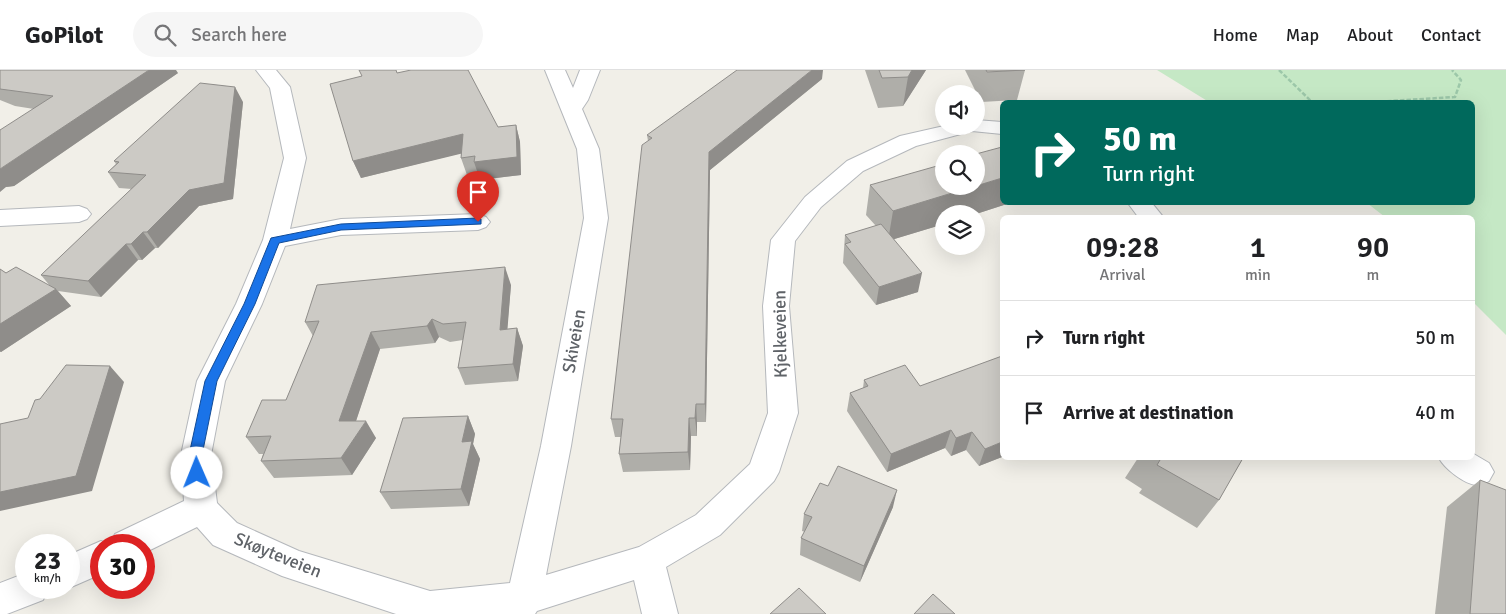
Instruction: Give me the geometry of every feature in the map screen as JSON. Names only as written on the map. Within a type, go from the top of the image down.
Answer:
[{"type":"street","points":[[150,534],[201,510],[196,455],[211,381],[249,304],[274,240],[295,158],[280,87],[266,70]]},
{"type":"street","name":"Skiveien","points":[[521,606],[556,446],[596,218],[588,149],[556,70]]},
{"type":"street","points":[[572,108],[578,100],[590,70]]},
{"type":"street","points":[[985,127],[1000,128]]},
{"type":"street","name":"Kjelkeveien","points":[[521,606],[647,560],[708,525],[763,472],[783,413],[776,306],[783,240],[813,202],[855,166],[908,140],[935,134]]},
{"type":"street","points":[[1141,205],[1149,215]]},
{"type":"street","points":[[0,218],[79,214]]},
{"type":"street","points":[[274,240],[341,227],[478,222]]},
{"type":"street","name":"Skøyteveien","points":[[201,510],[224,534],[268,553],[294,564],[430,608],[521,606]]},
{"type":"street","points":[[647,560],[660,614]]},
{"type":"street","points":[[0,600],[15,594]]},
{"type":"path","points":[[1279,70],[1310,100]]},
{"type":"path","points":[[1406,100],[1454,97],[1461,80],[1452,70]]},
{"type":"green space","points":[[1157,70],[1506,70],[1506,335],[1475,304],[1475,215],[1382,215],[1370,205],[1475,205],[1475,100],[1206,100]]},
{"type":"building","points":[[0,70],[149,70],[0,169],[0,130],[53,96],[0,89]]},
{"type":"building","points":[[359,70],[396,70],[397,73],[411,70],[468,70],[498,127],[516,125],[517,157],[474,162],[475,156],[461,158],[463,134],[353,161],[330,84],[362,76]]},
{"type":"building","points":[[737,70],[812,70],[709,152],[705,404],[696,404],[695,418],[689,418],[688,452],[619,454],[623,419],[611,419],[642,145],[652,138],[647,135]]},
{"type":"building","points":[[879,70],[912,70],[908,77],[882,78]]},
{"type":"building","points":[[986,70],[1025,70],[987,72]]},
{"type":"building","points":[[200,83],[235,87],[224,183],[189,190],[147,232],[143,232],[131,244],[126,244],[88,281],[41,275],[146,175],[108,172],[119,162],[114,161]]},
{"type":"building","points":[[1000,148],[1000,179],[985,183],[985,152]]},
{"type":"building","points":[[935,167],[935,195],[945,195],[893,211],[870,185]]},
{"type":"building","points":[[881,224],[922,273],[879,287],[845,244],[851,242],[845,235]]},
{"type":"building","points":[[16,267],[56,289],[0,324],[0,269],[6,273]]},
{"type":"building","points":[[505,267],[500,330],[517,328],[513,364],[458,368],[466,322],[443,324],[432,319],[427,326],[371,332],[339,421],[366,421],[341,458],[261,461],[271,436],[246,437],[262,400],[286,400],[319,321],[305,322],[317,285]]},
{"type":"building","points":[[1000,357],[1000,443],[985,449],[972,432],[956,438],[951,430],[891,454],[850,393],[868,386],[864,380],[905,365],[920,386]]},
{"type":"building","points":[[66,365],[110,366],[76,476],[0,492],[0,424],[28,418],[35,400],[40,399]]},
{"type":"building","points":[[468,416],[462,442],[472,441],[461,489],[380,492],[403,418]]},
{"type":"building","points":[[1160,460],[1242,460],[1219,500],[1157,465]]},
{"type":"building","points":[[838,466],[897,490],[864,566],[801,538],[812,517],[804,514],[820,483],[828,486]]},
{"type":"building","points":[[1480,480],[1506,490],[1506,614],[1470,614]]},
{"type":"building","points":[[799,588],[826,614],[770,614]]},
{"type":"building","points":[[933,594],[955,614],[914,614]]},
{"type":"route","points":[[197,473],[196,455],[211,381],[249,304],[274,240],[341,227],[478,222]]}]
